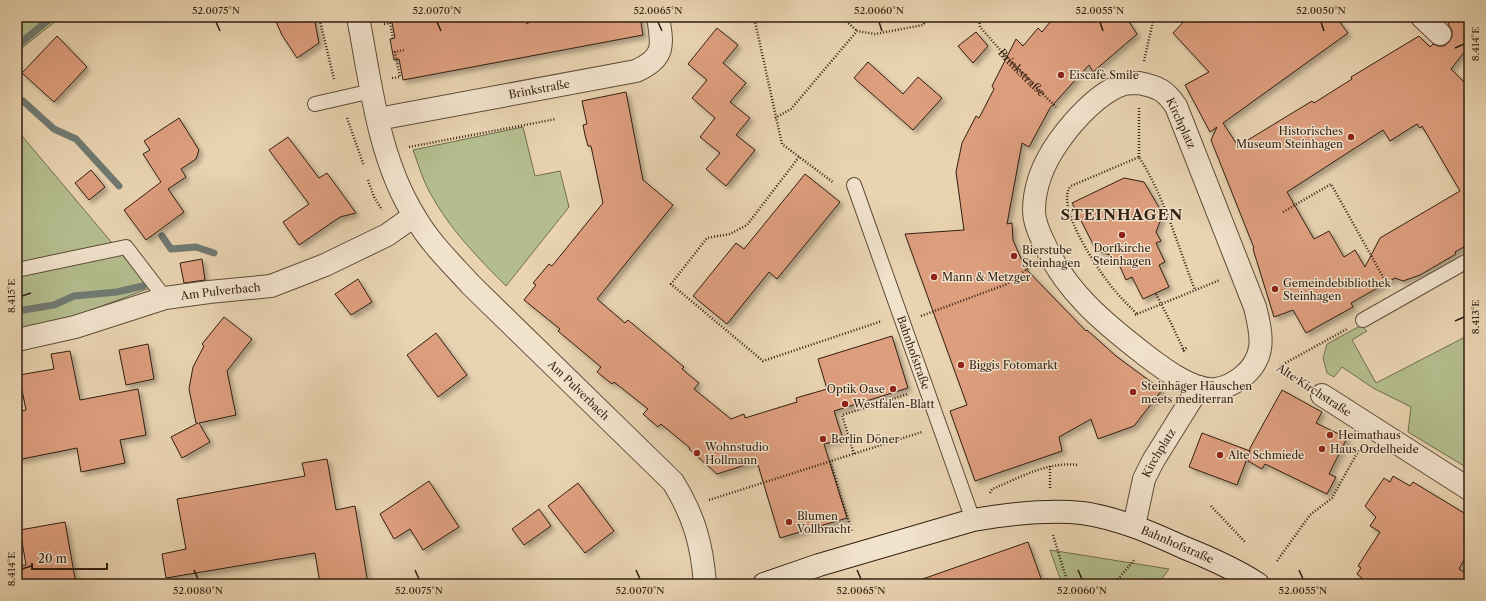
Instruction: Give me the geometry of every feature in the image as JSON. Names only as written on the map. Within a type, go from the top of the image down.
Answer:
[{"type":"street","name":"Am Pulverbach","points":[[358,17],[378,119],[387,151],[400,188],[414,216],[441,253],[471,285],[673,482],[688,506],[703,558],[705,584]]},
{"type":"street","name":"Brinkstraße","points":[[378,119],[636,71],[650,65],[658,56],[661,45],[658,17]]},
{"type":"street","points":[[1422,17],[1440,34]]},
{"type":"street","name":"Kirchplatz","points":[[1139,83],[1155,86],[1168,93],[1176,106],[1255,307],[1260,330],[1260,355],[1251,370],[1233,383],[1216,389],[1198,387],[1165,370],[1098,318],[1075,292],[1048,254],[1039,232],[1034,212],[1036,190],[1040,176],[1053,150],[1072,123],[1103,95],[1124,84],[1139,83]]},
{"type":"street","name":"Am Pulverbach","points":[[17,340],[75,327],[166,298],[272,286],[325,265],[373,242],[387,235],[414,216]]},
{"type":"street","name":"Kirchplatz","points":[[1134,526],[1144,479],[1153,461],[1198,387]]},
{"type":"street","name":"Alte Kirchstraße","points":[[1322,395],[1469,489]]},
{"type":"street","name":"Bahnhofstraße","points":[[764,584],[973,520],[1050,512],[1082,514],[1134,526],[1244,574],[1258,584]]},
{"type":"lane","points":[[315,104],[372,91]]},
{"type":"lane","name":"Bahnhofstraße","points":[[854,185],[973,520]]},
{"type":"lane","points":[[17,270],[126,247],[166,298]]},
{"type":"lane","points":[[1363,320],[1469,260]]},
{"type":"path","points":[[526,17],[528,26]]},
{"type":"path","points":[[754,17],[775,118],[782,144],[838,185],[854,185]]},
{"type":"path","points":[[842,17],[857,30],[875,34],[923,24],[929,17]]},
{"type":"path","name":"Brinkstraße","points":[[979,17],[980,27],[1010,61],[1072,123]]},
{"type":"path","points":[[1154,17],[1139,83],[1139,156],[1153,179],[1169,215],[1195,290]]},
{"type":"path","points":[[390,26],[393,38]]},
{"type":"path","points":[[775,118],[791,109],[857,30]]},
{"type":"path","points":[[399,74],[395,52],[404,50]]},
{"type":"path","points":[[387,151],[556,118]]},
{"type":"path","points":[[1115,291],[1089,254],[1070,218],[1067,195],[1071,186],[1139,156]]},
{"type":"path","points":[[799,157],[747,225],[730,234],[706,238],[671,284],[763,361],[901,319],[1007,284],[1048,254]]},
{"type":"path","points":[[1283,212],[1330,184],[1397,301]]},
{"type":"path","points":[[1062,194],[1067,195]]},
{"type":"path","points":[[1137,314],[1222,279]]},
{"type":"path","points":[[1156,294],[1185,354]]},
{"type":"path","points":[[1278,367],[1363,320]]},
{"type":"path","points":[[1183,350],[1188,347]]},
{"type":"path","name":"Alte Kirchstraße","points":[[1260,355],[1322,395]]},
{"type":"path","points":[[854,454],[842,415],[926,388]]},
{"type":"path","points":[[688,506],[940,427]]},
{"type":"path","points":[[1277,560],[1310,515],[1332,498],[1372,428]]},
{"type":"path","points":[[830,461],[858,554]]},
{"type":"path","points":[[973,520],[992,489],[1050,466],[1063,463],[1078,464]]},
{"type":"path","points":[[1211,506],[1245,542]]},
{"type":"path","points":[[1050,512],[1052,531],[1068,584]]},
{"type":"path","points":[[1114,584],[1134,559]]},
{"type":"green space","points":[[17,17],[61,17],[23,47],[17,58]]},
{"type":"green space","points":[[523,127],[535,176],[560,171],[569,207],[506,286],[474,253],[445,217],[422,176],[413,150]]},
{"type":"green space","points":[[17,130],[150,288],[62,321],[17,330]]},
{"type":"green space","points":[[1358,327],[1363,327],[1367,331],[1352,340],[1376,383],[1469,335],[1469,469],[1408,432],[1411,407],[1373,388],[1342,367],[1334,377],[1327,373],[1323,358],[1327,344]]},
{"type":"green space","points":[[1050,550],[1169,569],[1158,584],[1062,584]]},
{"type":"building","points":[[274,17],[314,17],[319,43],[297,58],[282,35]]},
{"type":"building","points":[[391,17],[640,17],[643,35],[403,80],[399,59],[394,60],[390,39],[395,38]]},
{"type":"building","points":[[1054,17],[1126,17],[1137,34],[1093,72],[1089,65],[1050,108],[1029,147],[1022,143],[1007,224],[1012,223],[1013,240],[1025,268],[1086,331],[1087,330],[1116,356],[1162,390],[1134,426],[1098,439],[1091,419],[1059,437],[1062,451],[975,481],[950,411],[967,405],[905,234],[964,230],[956,172],[962,143],[976,116],[979,118],[994,89],[992,86],[1016,39],[1023,46],[1038,28],[1042,32]]},
{"type":"building","points":[[1188,17],[1336,17],[1348,33],[1223,123],[1238,146],[1312,101],[1314,103],[1352,79],[1351,77],[1419,36],[1430,47],[1433,44],[1444,46],[1452,37],[1452,30],[1448,24],[1453,17],[1469,17],[1469,46],[1451,69],[1469,87],[1469,244],[1455,252],[1456,254],[1420,275],[1403,281],[1395,278],[1351,303],[1353,307],[1306,333],[1293,310],[1274,317],[1253,249],[1254,248],[1211,140],[1217,127],[1210,132],[1185,85],[1209,72],[1173,33]],"holes":[[[1417,124],[1420,128],[1422,126],[1460,191],[1380,238],[1365,267],[1355,250],[1344,257],[1329,231],[1314,239],[1287,192],[1383,130],[1390,141]]]},
{"type":"building","points":[[717,28],[738,45],[723,63],[746,83],[730,102],[750,118],[736,135],[755,150],[726,186],[706,169],[720,153],[700,137],[715,118],[692,98],[707,80],[688,64]]},
{"type":"building","points":[[976,32],[988,46],[973,63],[958,46]]},
{"type":"building","points":[[57,36],[87,67],[54,102],[22,73]]},
{"type":"building","points":[[868,62],[903,94],[918,77],[942,98],[913,130],[854,78]]},
{"type":"building","points":[[626,92],[643,180],[673,205],[597,299],[625,323],[628,320],[684,367],[682,369],[699,383],[694,389],[731,419],[744,414],[745,418],[797,402],[796,398],[827,389],[818,359],[892,336],[908,388],[834,411],[843,439],[824,444],[847,518],[780,538],[758,465],[755,462],[717,474],[689,449],[690,448],[661,424],[658,427],[643,414],[648,409],[614,382],[612,384],[597,372],[601,367],[558,331],[560,329],[524,300],[536,285],[533,283],[549,264],[552,266],[603,203],[591,146],[588,146],[585,135],[583,125],[587,124],[582,101]]},
{"type":"building","points":[[179,118],[199,150],[196,159],[181,169],[186,177],[168,189],[184,212],[146,240],[124,210],[161,182],[143,154],[150,150],[144,141]]},
{"type":"building","points":[[288,137],[319,178],[327,173],[356,213],[340,217],[299,245],[283,222],[309,204],[269,150]]},
{"type":"building","points":[[91,170],[105,187],[89,200],[75,183]]},
{"type":"building","points":[[805,174],[840,202],[777,279],[769,272],[727,324],[693,296],[736,243],[744,249]]},
{"type":"building","name":"Dorfkirche Steinhagen","points":[[1124,178],[1144,182],[1163,214],[1156,232],[1161,241],[1156,243],[1165,262],[1159,265],[1169,287],[1143,299],[1132,277],[1126,280],[1117,260],[1112,263],[1110,255],[1096,250],[1072,203]]},
{"type":"building","points":[[202,259],[205,280],[184,283],[180,263]]},
{"type":"building","points":[[358,279],[372,302],[351,315],[335,294]]},
{"type":"building","points":[[224,317],[252,339],[227,371],[236,415],[199,423],[210,442],[182,458],[171,437],[198,423],[196,423],[189,389],[193,367],[204,346],[202,344]]},
{"type":"building","points":[[436,333],[467,375],[438,397],[407,355]]},
{"type":"building","points":[[148,344],[154,379],[126,385],[119,350]]},
{"type":"building","points":[[70,351],[80,400],[138,389],[146,435],[120,440],[125,463],[81,472],[77,448],[17,460],[17,412],[26,410],[19,375],[54,369],[51,354]]},
{"type":"building","points":[[1282,390],[1322,412],[1316,423],[1347,438],[1329,474],[1336,477],[1327,494],[1265,464],[1262,469],[1248,461],[1250,448]]},
{"type":"building","name":"Alte Schmiede","points":[[1202,433],[1250,451],[1237,485],[1189,467]]},
{"type":"building","points":[[327,459],[336,510],[355,506],[368,584],[320,584],[315,553],[166,578],[162,554],[186,549],[177,499],[305,476],[302,463]]},
{"type":"building","points":[[1393,476],[1410,486],[1413,482],[1469,516],[1469,551],[1459,569],[1469,575],[1469,584],[1369,584],[1357,574],[1361,568],[1358,566],[1380,532],[1370,526],[1376,517],[1365,506],[1384,478],[1390,482]]},
{"type":"building","points":[[429,481],[459,527],[423,550],[410,529],[394,539],[380,514]]},
{"type":"building","points":[[578,483],[614,531],[585,553],[548,506]]},
{"type":"building","points":[[539,509],[551,526],[524,545],[512,529]]},
{"type":"building","points":[[65,522],[76,584],[17,584],[17,566],[26,565],[20,530]]},
{"type":"building","points":[[1028,542],[1043,584],[918,584],[917,581]]},
{"type":"waterway","points":[[17,46],[52,17]]},
{"type":"waterway","points":[[23,101],[54,129],[76,139],[119,186]]},
{"type":"waterway","points":[[162,236],[171,249],[196,247],[214,253]]},
{"type":"waterway","points":[[17,311],[54,305],[74,296],[117,292],[143,286]]},
{"type":"place","name":"Eiscafè Smile","points":[[1061,75]]},
{"type":"place","name":"Historisches Museum Steinhagen","points":[[1351,137]]},
{"type":"place","name":"Dorfkirche Steinhagen","points":[[1122,235]]},
{"type":"place","name":"Bierstube Steinhagen","points":[[1014,256]]},
{"type":"place","name":"Mann & Metzger","points":[[934,277]]},
{"type":"place","name":"Gemeindebibliothek Steinhagen","points":[[1275,289]]},
{"type":"place","name":"Biggis Fotomarkt","points":[[961,365]]},
{"type":"place","name":"Optik Oase","points":[[893,389]]},
{"type":"place","name":"Steinhäger Häuschen meets mediterran","points":[[1133,392]]},
{"type":"place","name":"Westfalen-Blatt","points":[[845,404]]},
{"type":"place","name":"Heimathaus","points":[[1330,435]]},
{"type":"place","name":"Berlin Döner","points":[[823,439]]},
{"type":"place","name":"Haus Ordelheide","points":[[1322,449]]},
{"type":"place","name":"Wohnstudio Hollmann","points":[[697,453]]},
{"type":"place","name":"Alte Schmiede","points":[[1220,455]]},
{"type":"place","name":"Blumen Vollbracht","points":[[789,522]]},
{"type":"district","name":"STEINHAGEN","points":[[1122,215]]}]
